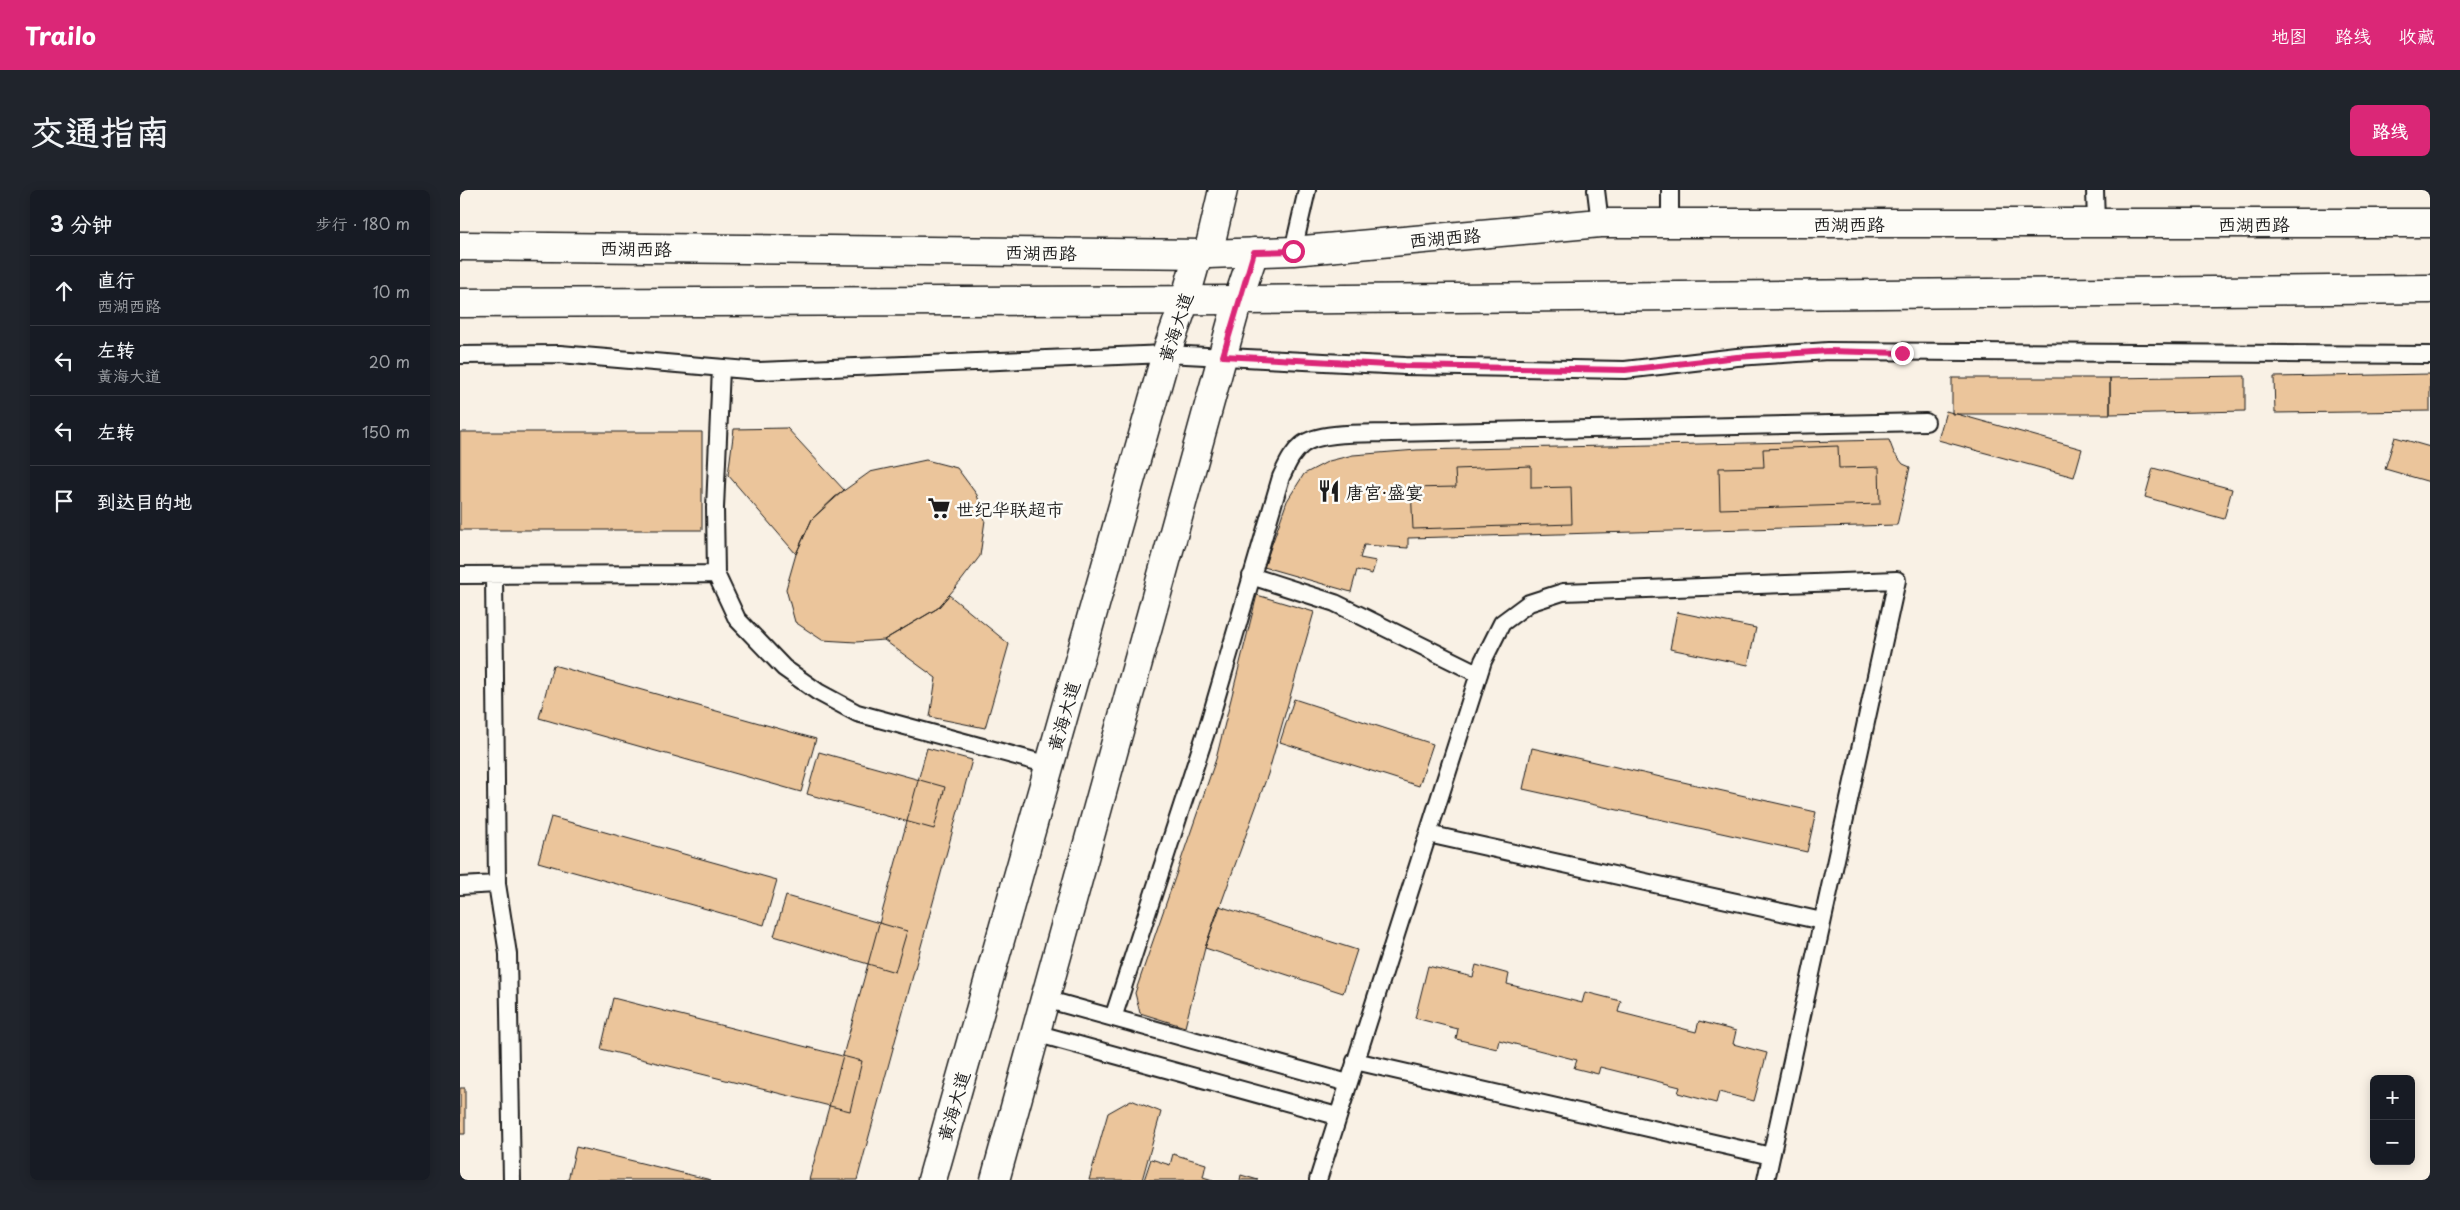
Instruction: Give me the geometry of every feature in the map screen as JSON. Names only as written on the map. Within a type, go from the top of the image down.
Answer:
[{"type":"main road","name":"黄海大道","points":[[932,1180],[1166,354],[1203,254],[1223,190]]},
{"type":"main road","name":"西湖西路","points":[[460,246],[1203,254],[1293,251],[1600,223],[2430,223]]},
{"type":"main road","points":[[995,1180],[1238,300],[1254,252]]},
{"type":"main road","points":[[460,303],[1238,300],[2430,289]]},
{"type":"lane","points":[[1293,251],[1308,190]]},
{"type":"lane","points":[[1596,190],[1600,223]]},
{"type":"lane","points":[[1670,190],[1670,223]]},
{"type":"lane","points":[[2094,190],[2096,223]]},
{"type":"lane","points":[[460,356],[560,354],[759,371],[1166,354],[1405,366],[1625,370],[1737,357],[1828,351],[2430,355]]},
{"type":"lane","points":[[721,368],[715,508],[716,574],[738,619],[784,668],[818,692],[856,713],[1049,765]]},
{"type":"lane","points":[[1113,1018],[1208,726],[1281,477],[1291,456],[1303,443],[1324,436],[1411,432],[1926,422]]},
{"type":"lane","points":[[460,575],[716,574]]},
{"type":"lane","points":[[494,575],[497,884],[508,954],[512,1180]]},
{"type":"lane","points":[[1251,576],[1335,603],[1479,674]]},
{"type":"lane","points":[[1318,1180],[1479,674],[1502,623],[1528,603],[1563,592],[1897,580],[1766,1180]]},
{"type":"lane","points":[[1428,834],[1822,920]]},
{"type":"lane","points":[[460,886],[497,884]]},
{"type":"lane","points":[[1045,999],[1348,1082]]},
{"type":"lane","points":[[1036,1033],[1337,1116]]},
{"type":"lane","points":[[1355,1061],[1771,1156]]},
{"type":"building","points":[[2430,374],[2430,411],[2275,413],[2274,377]]},
{"type":"building","points":[[2245,376],[2245,411],[2110,414],[2110,378]]},
{"type":"building","points":[[1952,378],[2110,378],[2110,414],[1952,414]]},
{"type":"building","points":[[1946,411],[2082,449],[2074,477],[1938,440]]},
{"type":"building","points":[[787,428],[844,490],[812,519],[796,554],[728,475],[734,429]]},
{"type":"building","points":[[460,432],[702,432],[702,530],[460,530]]},
{"type":"building","points":[[2395,437],[2430,447],[2430,482],[2385,469]]},
{"type":"building","points":[[1889,440],[1894,453],[1903,464],[1910,467],[1897,525],[1408,538],[1408,548],[1364,545],[1360,558],[1376,561],[1372,574],[1357,570],[1351,592],[1264,567],[1287,501],[1304,474],[1329,461],[1353,455],[1417,450]]},
{"type":"building","points":[[1838,446],[1839,468],[1879,467],[1880,504],[1720,509],[1719,468],[1764,467],[1763,449]]},
{"type":"building","points":[[926,460],[957,468],[977,495],[985,520],[980,556],[961,581],[938,608],[884,640],[856,642],[822,640],[795,622],[786,589],[796,554],[812,519],[835,497],[870,472]]},
{"type":"building","points":[[1531,466],[1531,488],[1571,487],[1572,524],[1413,529],[1411,488],[1456,487],[1455,469]]},
{"type":"building","points":[[2153,468],[2232,489],[2224,519],[2145,497]]},
{"type":"building","points":[[949,595],[1009,644],[985,728],[930,717],[936,678],[884,640],[938,608]]},
{"type":"building","points":[[1257,595],[1314,612],[1268,774],[1205,948],[1185,1027],[1140,1013],[1135,993],[1216,759]]},
{"type":"building","points":[[1677,612],[1756,628],[1748,665],[1670,649]]},
{"type":"building","points":[[553,665],[816,739],[801,792],[539,718]]},
{"type":"building","points":[[1294,699],[1433,744],[1419,786],[1280,742]]},
{"type":"building","points":[[927,748],[972,760],[857,1180],[809,1180]]},
{"type":"building","points":[[1532,748],[1816,812],[1807,852],[1523,789]]},
{"type":"building","points":[[819,752],[945,787],[934,829],[807,794]]},
{"type":"building","points":[[551,817],[777,880],[764,925],[538,862]]},
{"type":"building","points":[[786,896],[907,931],[895,972],[774,936]]},
{"type":"building","points":[[1219,906],[1357,950],[1343,993],[1205,948]]},
{"type":"building","points":[[1476,965],[1509,974],[1507,984],[1582,1003],[1585,992],[1621,1001],[1618,1012],[1696,1032],[1699,1021],[1736,1031],[1733,1044],[1767,1053],[1754,1101],[1719,1092],[1716,1103],[1678,1093],[1680,1087],[1600,1067],[1598,1074],[1574,1068],[1577,1060],[1499,1040],[1497,1049],[1456,1039],[1458,1029],[1415,1018],[1428,966],[1473,977]]},
{"type":"building","points":[[613,998],[862,1061],[850,1111],[601,1049]]},
{"type":"building","points":[[460,1088],[465,1088],[465,1134],[460,1134]]},
{"type":"building","points":[[1131,1100],[1161,1112],[1142,1180],[1089,1180],[1108,1113]]},
{"type":"building","points":[[576,1147],[711,1180],[568,1180]]},
{"type":"building","points":[[1173,1154],[1206,1164],[1203,1177],[1213,1180],[1144,1180],[1151,1159],[1170,1165]]},
{"type":"building","points":[[1241,1175],[1258,1180],[1240,1180]]},
{"type":"place","name":"唐宫·盛宴","points":[[1329,491]]},
{"type":"place","name":"世纪华联超市","points":[[939,508]]},
{"type":"route","points":[[1293,251],[1254,252],[1238,300],[1223,356],[1405,366],[1625,370],[1737,357],[1828,351],[1902,353]]}]
